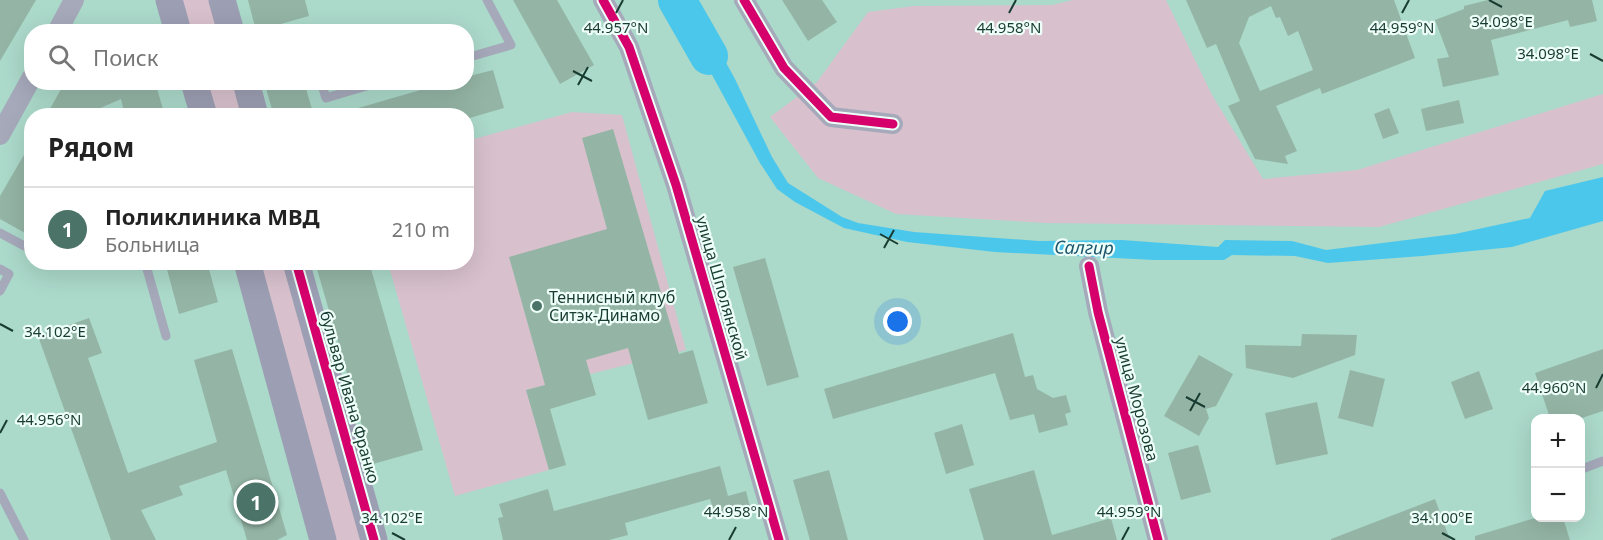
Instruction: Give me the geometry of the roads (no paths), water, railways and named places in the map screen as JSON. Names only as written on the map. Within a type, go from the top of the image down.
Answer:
[{"type":"street","points":[[61,24],[74,0]]},
{"type":"street","points":[[169,0],[176,24]]},
{"type":"street","points":[[222,0],[229,24]]},
{"type":"street","name":"улица Шполянской","points":[[603,0],[629,47],[676,184],[779,540]]},
{"type":"street","points":[[744,0],[784,68],[831,117],[893,124]]},
{"type":"street","points":[[0,135],[25,90]]},
{"type":"street","points":[[196,90],[202,108]]},
{"type":"street","points":[[248,90],[253,108]]},
{"type":"street","name":"улица Морозова","points":[[1089,266],[1098,312],[1158,540]]},
{"type":"street","points":[[249,270],[323,540]]},
{"type":"street","name":"бульвар Ивана Франко","points":[[298,270],[374,540]]},
{"type":"lane","points":[[474,56],[511,45],[488,0]]},
{"type":"lane","points":[[324,90],[326,98],[353,90]]},
{"type":"lane","points":[[0,233],[24,246]]},
{"type":"lane","points":[[0,269],[9,274],[0,291]]},
{"type":"lane","points":[[147,270],[166,336]]},
{"type":"lane","points":[[1585,468],[1603,461]]},
{"type":"lane","points":[[0,493],[24,540]]},
{"type":"water","points":[[695,6],[735,79],[772,157],[788,183],[842,217],[858,223],[914,232],[1039,241],[1122,240],[1218,247],[1225,240],[1292,241],[1326,250],[1455,234],[1530,218],[1545,191],[1603,177],[1603,221],[1512,247],[1328,263],[1295,256],[1232,255],[1224,260],[1155,260],[995,252],[907,242],[844,228],[795,202],[777,189],[760,163],[680,16]]},
{"type":"waterway","name":"Салгир","points":[[677,0],[709,56]]},
{"type":"place","name":"Теннисный клуб Ситэк-Динамо","points":[[537,306]]},
{"type":"place","name":"Поликлиника МВД","points":[[256,502]]}]
